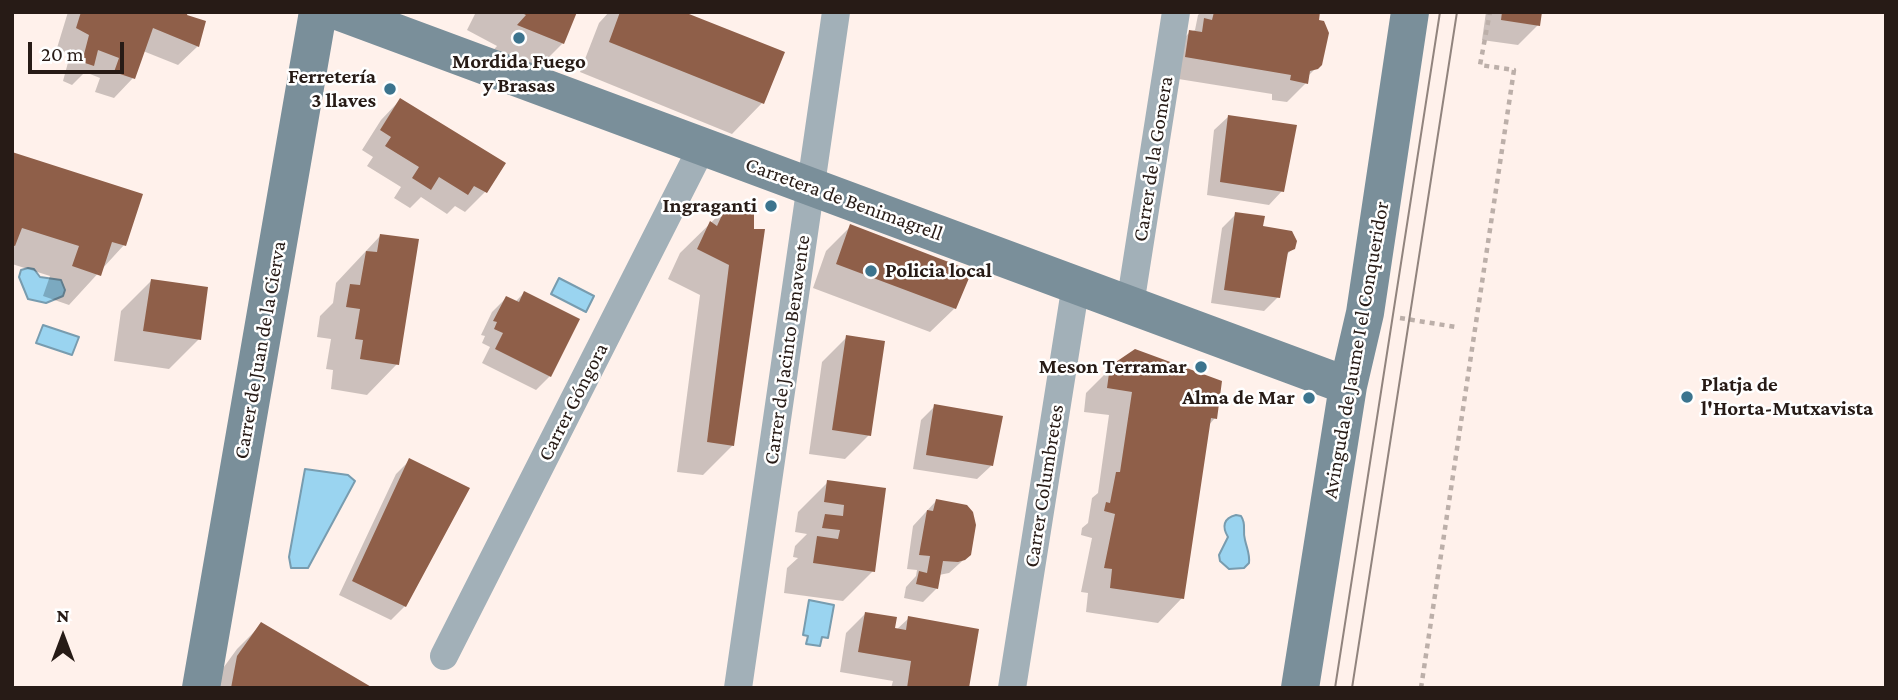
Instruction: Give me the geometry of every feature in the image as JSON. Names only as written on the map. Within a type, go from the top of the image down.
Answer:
[{"type":"street","name":"Carrer de Juan de la Cierva","points":[[201,688],[318,12]]},
{"type":"street","name":"Carretera de Benimagrell","points":[[340,12],[1348,386]]},
{"type":"street","name":"Carrer de Jacinto Benavente","points":[[738,688],[836,12]]},
{"type":"street","name":"Carrer de la Gomera","points":[[1130,305],[1176,12]]},
{"type":"street","name":"Avinguda de Jaume I el Conqueridor","points":[[1300,688],[1348,386],[1365,313],[1410,12]]},
{"type":"street","name":"Carrer Góngora","points":[[444,656],[702,147]]},
{"type":"street","name":"Carrer Columbretes","points":[[1012,688],[1076,284]]},
{"type":"path","points":[[1421,688],[1514,70],[1480,65],[1490,12]]},
{"type":"path","points":[[1365,313],[1456,327]]},
{"type":"water","points":[[34,269],[40,277],[61,280],[65,290],[63,296],[46,303],[28,299],[19,277],[21,270]]},
{"type":"water","points":[[559,278],[594,296],[586,312],[551,294]]},
{"type":"water","points":[[43,325],[79,337],[72,355],[36,343]]},
{"type":"water","points":[[305,469],[348,475],[355,481],[308,568],[291,568],[289,557]]},
{"type":"water","points":[[1241,516],[1244,522],[1249,563],[1244,568],[1229,569],[1220,561],[1219,555],[1228,537],[1225,523],[1228,518]]},
{"type":"water","points":[[809,600],[834,605],[828,638],[822,637],[820,646],[806,644],[808,636],[803,635]]},
{"type":"building","points":[[81,12],[188,12],[187,15],[206,21],[199,47],[153,28],[135,79],[114,72],[119,58],[98,50],[94,66],[82,62],[89,35],[76,28]]},
{"type":"building","points":[[520,12],[577,12],[564,44],[517,25],[526,15]]},
{"type":"building","points":[[620,12],[684,12],[785,52],[764,104],[609,42]]},
{"type":"building","points":[[1214,12],[1320,12],[1319,20],[1324,21],[1329,33],[1322,65],[1310,71],[1308,84],[1290,80],[1291,75],[1185,57],[1189,30],[1202,32],[1204,18],[1212,20]]},
{"type":"building","points":[[1502,12],[1542,12],[1540,26],[1501,20]]},
{"type":"building","points":[[400,98],[506,163],[487,193],[474,186],[468,195],[439,177],[431,190],[412,178],[419,167],[385,146],[391,137],[380,130]]},
{"type":"building","points":[[1228,115],[1297,125],[1284,192],[1220,182]]},
{"type":"building","points":[[12,152],[143,194],[126,246],[112,242],[101,276],[72,266],[79,246],[22,228],[15,246],[12,245]]},
{"type":"building","points":[[728,202],[754,213],[754,229],[765,229],[734,446],[707,442],[729,265],[697,249],[710,221],[717,226]]},
{"type":"building","points":[[1235,212],[1265,216],[1263,226],[1292,231],[1297,241],[1295,249],[1288,252],[1280,298],[1224,290]]},
{"type":"building","points":[[850,224],[972,271],[956,309],[836,264]]},
{"type":"building","points":[[380,234],[419,239],[399,365],[360,359],[363,340],[355,339],[360,309],[346,307],[350,284],[360,285],[366,251],[377,252]]},
{"type":"building","points":[[151,279],[208,287],[201,340],[143,331]]},
{"type":"building","points":[[524,291],[580,319],[551,377],[495,349],[503,333],[494,329],[497,322],[493,321],[506,296],[519,302]]},
{"type":"building","points":[[846,335],[885,341],[871,436],[832,430]]},
{"type":"building","points":[[1135,349],[1222,381],[1217,419],[1211,418],[1184,599],[1110,588],[1112,569],[1104,568],[1115,514],[1104,511],[1106,502],[1110,503],[1116,472],[1120,472],[1132,392],[1107,388],[1110,366]]},
{"type":"building","points":[[934,404],[1003,416],[993,466],[926,455]]},
{"type":"building","points":[[409,458],[470,488],[406,607],[352,581]]},
{"type":"building","points":[[827,480],[886,488],[875,572],[813,563],[817,536],[838,539],[840,530],[822,528],[825,514],[843,516],[844,505],[824,502]]},
{"type":"building","points":[[936,499],[967,505],[973,512],[976,525],[971,555],[958,562],[943,561],[938,589],[916,584],[919,571],[927,573],[930,556],[919,555],[927,510],[933,511]]},
{"type":"building","points":[[865,612],[897,617],[895,628],[906,630],[908,616],[979,629],[969,688],[907,688],[911,661],[858,652]]},
{"type":"building","points":[[261,622],[373,688],[231,688],[237,656]]},
{"type":"tram line","points":[[1335,688],[1440,12]]},
{"type":"tram line","points":[[1352,688],[1457,12]]},
{"type":"place","name":"Mordida Fuego y Brasas","points":[[519,38]]},
{"type":"place","name":"Ferretería 3 llaves","points":[[390,89]]},
{"type":"place","name":"Ingraganti","points":[[771,206]]},
{"type":"place","name":"Policia local","points":[[871,271]]},
{"type":"place","name":"Meson Terramar","points":[[1201,367]]},
{"type":"place","name":"Platja de l'Horta-Mutxavista","points":[[1687,397]]},
{"type":"place","name":"Alma de Mar","points":[[1309,398]]}]
